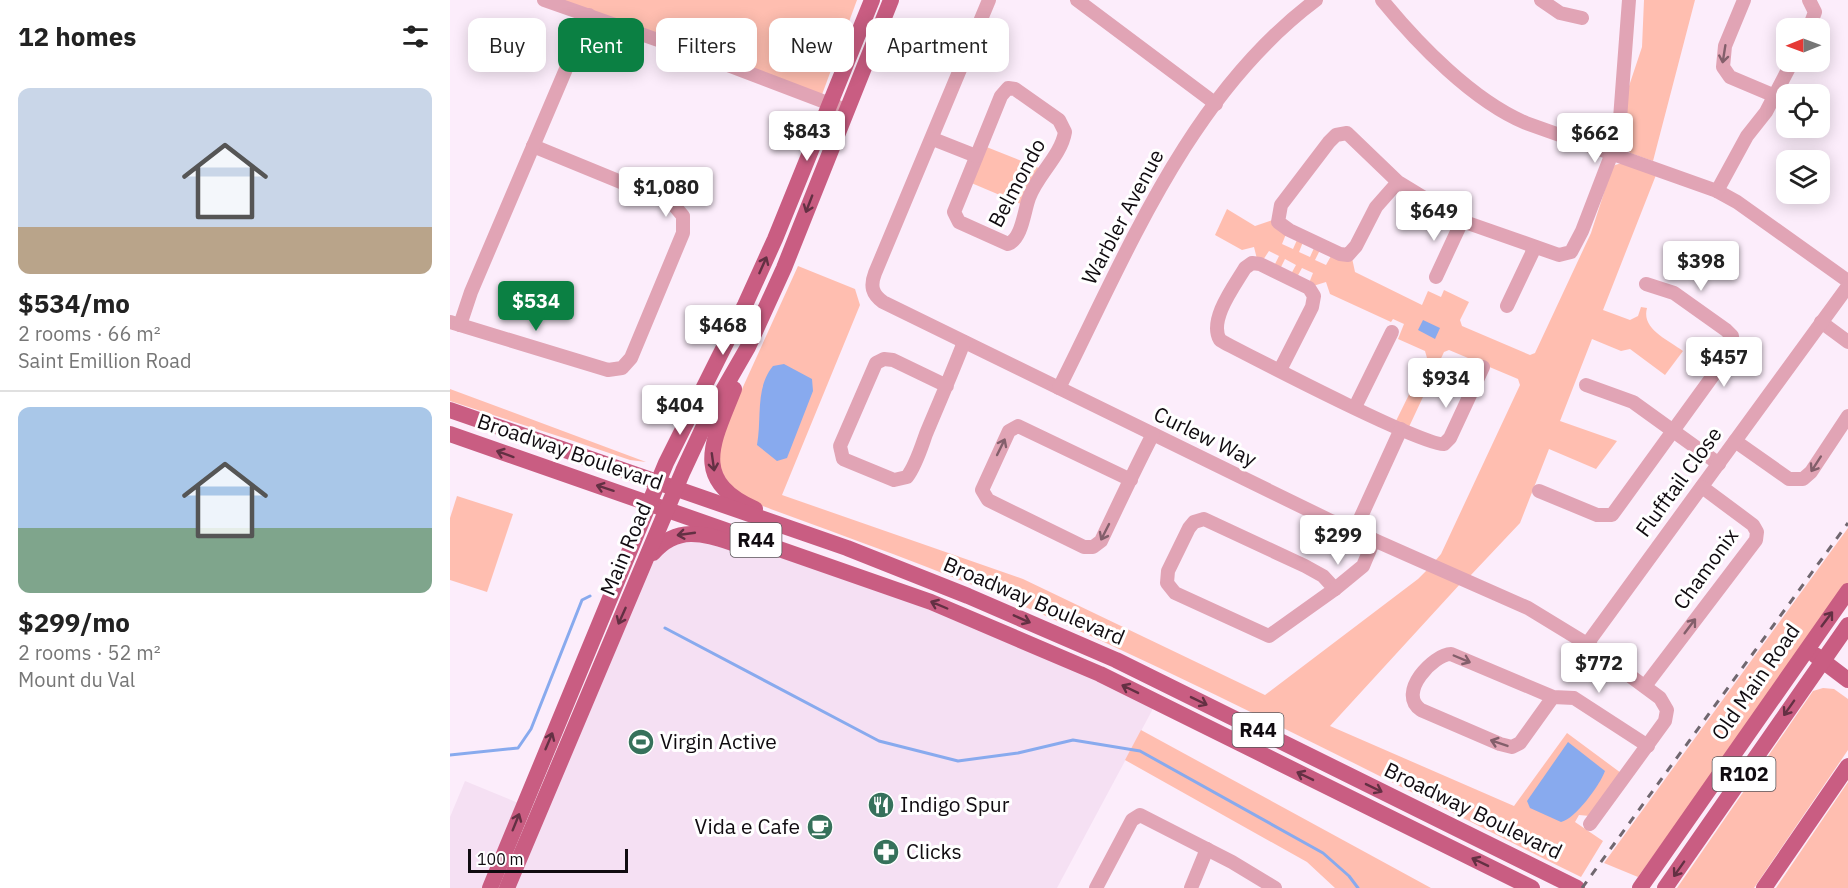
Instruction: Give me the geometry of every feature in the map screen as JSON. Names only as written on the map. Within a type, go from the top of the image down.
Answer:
[{"type":"main road","name":"Main Road","points":[[489,888],[650,502],[687,417],[745,305],[872,0]]},
{"type":"main road","name":"Main Road","points":[[507,888],[710,413],[748,347],[784,268],[891,0]]},
{"type":"main road","points":[[748,347],[712,444],[712,465],[715,476],[726,491],[740,502],[846,548]]},
{"type":"main road","name":"Broadway Boulevard","points":[[450,410],[846,548],[968,596],[1116,660],[1576,888]]},
{"type":"main road","name":"Broadway Boulevard","points":[[450,434],[931,602],[1100,674],[1532,888]]},
{"type":"main road","points":[[645,563],[666,540],[693,532],[844,572]]},
{"type":"main road","name":"Old Main Road","points":[[1640,888],[1848,591]]},
{"type":"main road","name":"Old Main Road","points":[[1665,888],[1848,625]]},
{"type":"main road","points":[[1806,648],[1848,680]]},
{"type":"main road","points":[[1764,888],[1848,766]]},
{"type":"street","points":[[544,0],[846,110]]},
{"type":"street","name":"Curlew Way","points":[[989,0],[933,139],[875,273],[873,290],[883,302],[1354,532],[1504,596],[1549,619],[1645,686],[1664,701],[1667,710],[1665,721],[1590,824]]},
{"type":"street","points":[[1077,0],[1216,104]]},
{"type":"street","name":"Warbler Avenue","points":[[1059,388],[1159,188],[1216,104],[1261,48],[1317,0]]},
{"type":"street","points":[[1382,0],[1446,67],[1487,102],[1526,123],[1718,191],[1848,281]]},
{"type":"street","points":[[1541,0],[1560,13],[1582,18]]},
{"type":"street","points":[[1398,182],[1376,207],[1352,253],[1348,255],[1340,254],[1289,230],[1278,222],[1281,205],[1329,142],[1341,133],[1352,136],[1398,182],[1462,221],[1559,255],[1571,252],[1582,231],[1611,153],[1618,145],[1629,0]]},
{"type":"street","points":[[1744,0],[1725,46],[1723,67],[1730,76],[1775,96]]},
{"type":"street","points":[[1809,0],[1815,12],[1813,18]]},
{"type":"street","points":[[533,146],[672,203],[683,216],[683,233],[676,252],[632,358],[622,368],[609,370],[597,367],[455,323],[471,292],[533,146],[589,15]]},
{"type":"street","points":[[1718,191],[1750,131],[1775,96],[1787,72]]},
{"type":"street","name":"Belmondo","points":[[1008,88],[1015,88],[1059,120],[1064,127],[1062,142],[1033,189],[1012,243],[1001,242],[959,222],[955,216],[955,208],[976,156],[1001,96],[1008,88]]},
{"type":"street","points":[[933,139],[976,156]]},
{"type":"street","points":[[1436,277],[1462,221]]},
{"type":"street","points":[[1507,306],[1535,247]]},
{"type":"street","points":[[1280,370],[1312,307],[1314,296],[1309,288],[1260,264],[1252,263],[1245,268],[1219,317],[1217,336],[1225,343],[1355,407],[1434,444],[1444,444],[1450,438],[1483,367]]},
{"type":"street","points":[[1539,491],[1597,515],[1612,515],[1730,353],[1734,340],[1726,330],[1680,296],[1646,284]]},
{"type":"street","name":"Flufftail Close","points":[[1587,644],[1848,286]]},
{"type":"street","points":[[1821,322],[1848,342]]},
{"type":"street","points":[[1355,407],[1392,332]]},
{"type":"street","points":[[946,386],[893,360],[884,359],[876,363],[840,447],[843,459],[894,480],[907,477],[946,386],[964,342]]},
{"type":"street","points":[[1586,385],[1633,402],[1719,464]]},
{"type":"street","points":[[1735,441],[1789,479],[1803,479],[1811,472],[1848,416]]},
{"type":"street","points":[[1131,480],[1018,426],[1009,431],[982,490],[988,500],[1088,548],[1101,541],[1131,480],[1153,434]]},
{"type":"street","points":[[1354,532],[1401,429]]},
{"type":"street","name":"Chamonix","points":[[1645,686],[1756,540],[1757,532],[1753,525],[1702,487]]},
{"type":"street","points":[[1335,589],[1323,576],[1305,566],[1204,519],[1194,522],[1189,528],[1167,577],[1169,587],[1175,593],[1257,633],[1269,636],[1335,589],[1363,566],[1374,540]]},
{"type":"street","points":[[1553,697],[1520,743],[1512,747],[1421,710],[1414,706],[1411,696],[1413,686],[1438,658],[1451,654],[1553,697],[1574,698],[1648,746]]},
{"type":"street","points":[[1096,888],[1137,815],[1207,849],[1275,888]]},
{"type":"street","points":[[1191,888],[1207,849]]},
{"type":"shaded area","points":[[562,0],[857,0],[850,18],[769,18],[769,72],[830,72],[820,100],[748,72],[757,72],[757,18],[656,18],[656,36],[644,32],[644,18],[608,18]]},
{"type":"shaded area","points":[[1644,0],[1695,0],[1653,161],[1630,153],[1623,142],[1625,98],[1642,47]]},
{"type":"shaded area","points":[[984,146],[1039,168],[1021,204],[969,182]]},
{"type":"shaded area","points":[[1622,163],[1656,175],[1603,310],[1630,320],[1638,316],[1641,307],[1647,308],[1646,315],[1652,328],[1683,351],[1665,375],[1630,349],[1621,351],[1592,339],[1560,421],[1617,441],[1596,469],[1549,449],[1520,523],[1470,576],[1435,561],[1441,554],[1520,385],[1518,379],[1449,350],[1444,352],[1408,429],[1395,423],[1427,358],[1425,351],[1398,339],[1404,324],[1393,319],[1391,322],[1330,294],[1326,282],[1313,286],[1309,283],[1313,273],[1302,268],[1297,277],[1291,274],[1296,265],[1285,259],[1280,269],[1274,266],[1279,256],[1269,251],[1263,260],[1257,259],[1254,247],[1242,250],[1215,235],[1227,209],[1255,226],[1273,220],[1286,234],[1282,244],[1293,249],[1297,240],[1303,242],[1299,252],[1310,257],[1314,248],[1320,250],[1315,260],[1326,265],[1331,256],[1352,258],[1355,272],[1422,305],[1428,291],[1441,297],[1444,290],[1469,302],[1460,320],[1462,326],[1530,355],[1535,353],[1591,233],[1611,171],[1615,165]]},
{"type":"shaded area","points":[[798,266],[855,289],[860,305],[782,495],[1023,579],[1265,695],[1428,569],[1461,583],[1330,726],[1514,806],[1567,733],[1621,773],[1590,816],[1579,815],[1575,822],[1603,841],[1581,877],[1114,647],[975,586],[757,504],[737,490],[724,476],[721,468],[719,446],[722,433]]},
{"type":"shaded area","points":[[450,389],[646,462],[630,460],[450,401]]},
{"type":"shaded area","points":[[457,496],[513,514],[487,592],[450,580],[450,518]]},
{"type":"shaded area","points":[[1848,528],[1848,585],[1638,877],[1604,863]]},
{"type":"shaded area","points":[[701,534],[844,575],[1156,703],[1057,888],[508,888],[650,556]]},
{"type":"shaded area","points":[[1823,688],[1834,689],[1848,699],[1848,750],[1754,888],[1677,888],[1813,691]]},
{"type":"shaded area","points":[[1141,730],[1431,888],[1335,888],[1307,862],[1125,760]]},
{"type":"shaded area","points":[[465,781],[521,804],[488,888],[450,888],[450,817]]},
{"type":"shaded area","points":[[1848,782],[1848,888],[1776,888]]},
{"type":"water","points":[[1423,320],[1440,328],[1435,339],[1418,330]]},
{"type":"water","points":[[784,364],[812,379],[813,391],[787,458],[777,461],[757,445],[760,403],[767,375],[773,366]]},
{"type":"water","points":[[1568,742],[1605,771],[1586,801],[1573,815],[1561,822],[1530,808],[1527,801]]},
{"type":"waterway","points":[[450,755],[518,748],[531,729],[582,600],[590,596]]},
{"type":"waterway","points":[[665,628],[879,741],[958,761],[1018,753],[1073,740],[1140,751],[1323,853],[1349,876],[1358,888]]},
{"type":"railway","points":[[1582,888],[1848,523]]},
{"type":"place","name":"Virgin Active","points":[[641,742]]},
{"type":"place","name":"Indigo Spur","points":[[881,805]]},
{"type":"place","name":"Vida e Cafe","points":[[820,827]]},
{"type":"place","name":"Clicks","points":[[886,852]]}]
